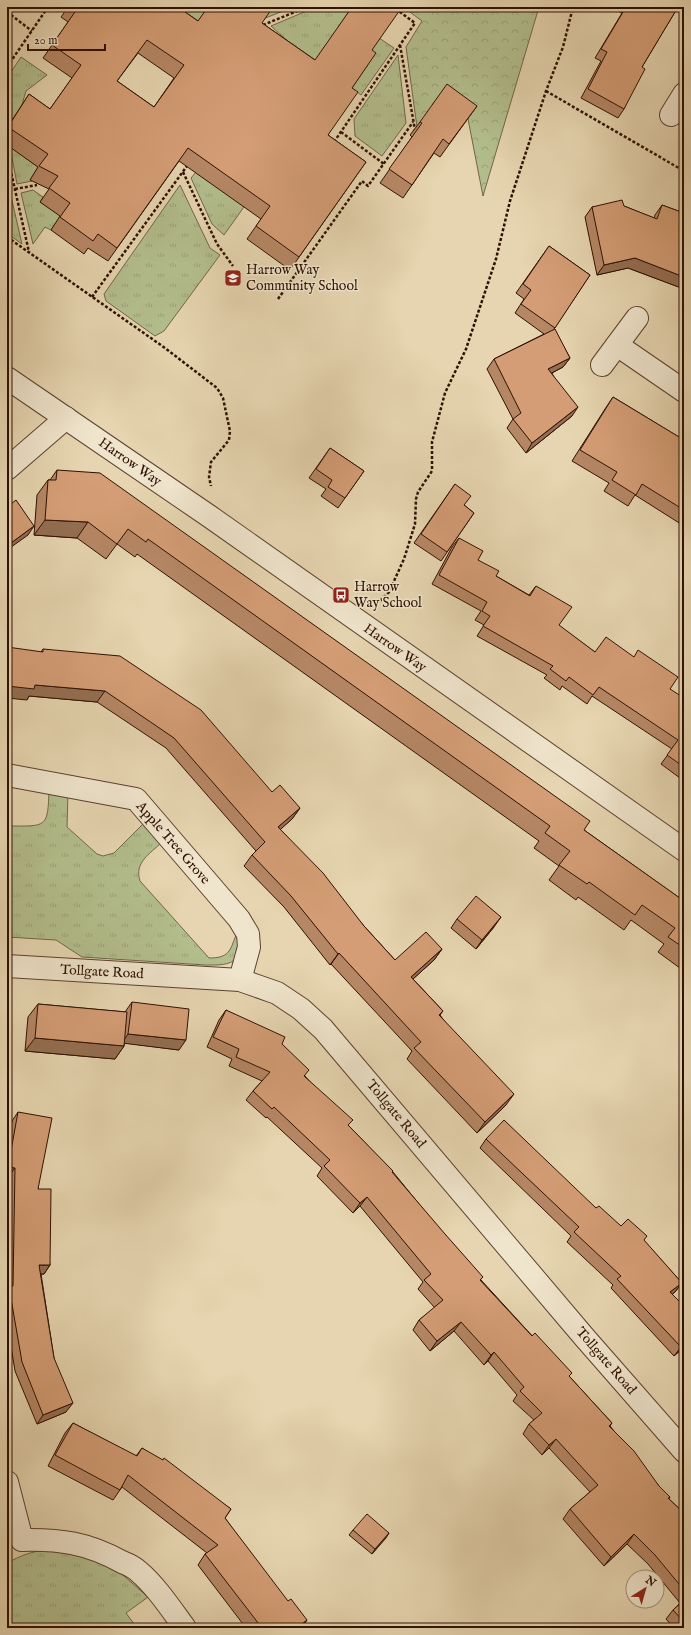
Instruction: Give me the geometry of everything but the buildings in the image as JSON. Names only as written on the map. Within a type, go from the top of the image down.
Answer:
[{"type":"street","points":[[671,115],[684,94]]},
{"type":"street","points":[[602,365],[637,318]]},
{"type":"street","points":[[617,345],[684,391]]},
{"type":"street","name":"Harrow Way","points":[[7,378],[684,850]]},
{"type":"street","points":[[7,468],[66,418]]},
{"type":"street","name":"Apple Tree Grove","points":[[7,775],[136,799],[234,913],[248,934],[249,947],[240,980]]},
{"type":"street","name":"Tollgate Road","points":[[7,966],[240,980],[277,993],[301,1009],[323,1029],[684,1451]]},
{"type":"street","points":[[7,1482],[14,1545],[51,1539],[83,1544],[110,1555],[138,1570],[166,1603],[184,1628]]},
{"type":"path","points":[[7,67],[48,7]]},
{"type":"path","points":[[263,25],[307,7]]},
{"type":"path","points":[[332,144],[415,22],[393,7]]},
{"type":"path","points":[[358,622],[366,605],[381,600],[389,592],[404,558],[415,524],[416,499],[418,492],[432,471],[432,442],[445,393],[466,349],[496,259],[510,201],[546,91],[563,47],[573,7]]},
{"type":"path","points":[[7,12],[32,30]]},
{"type":"path","points":[[258,21],[269,29]]},
{"type":"path","points":[[400,45],[415,130]]},
{"type":"path","points":[[546,91],[684,171]]},
{"type":"path","points":[[278,299],[362,182],[368,186],[413,122]]},
{"type":"path","points":[[341,132],[384,164]]},
{"type":"path","points":[[7,154],[29,253]]},
{"type":"path","points":[[92,297],[187,166]]},
{"type":"path","points":[[183,172],[217,244],[233,266]]},
{"type":"path","points":[[15,189],[37,185]]},
{"type":"path","points":[[7,237],[177,356],[217,388],[223,398],[230,431],[228,440],[220,450]]},
{"type":"green space","points":[[167,7],[208,7],[194,27]]},
{"type":"green space","points":[[273,7],[293,7],[263,19]]},
{"type":"green space","points":[[316,7],[352,7],[346,16],[350,19],[314,62],[293,46],[271,26]]},
{"type":"green space","points":[[403,7],[539,7],[483,196],[468,119],[417,127],[406,47],[422,21]]},
{"type":"green space","points":[[376,36],[394,48],[361,95],[352,88],[367,66]]},
{"type":"green space","points":[[398,55],[406,123],[382,156],[355,136],[354,119]]},
{"type":"green space","points":[[21,57],[47,75],[26,91],[21,108],[9,124],[7,122],[7,78]]},
{"type":"green space","points":[[10,147],[38,167],[30,180],[32,181],[17,184]]},
{"type":"green space","points":[[196,172],[251,197],[224,235],[212,224],[191,178]]},
{"type":"green space","points":[[7,179],[22,244],[7,233]]},
{"type":"green space","points":[[180,185],[210,248],[220,255],[164,331],[155,336],[106,301],[104,294]]},
{"type":"green space","points":[[33,190],[43,197],[40,202],[61,216],[51,230],[45,227],[33,244],[21,193]]},
{"type":"green space","points":[[49,788],[68,792],[67,827],[97,854],[103,856],[114,853],[145,822],[162,842],[141,863],[139,869],[140,881],[209,958],[216,958],[225,955],[230,949],[236,935],[241,933],[238,958],[227,964],[205,965],[82,957],[56,940],[7,937],[7,826],[30,826],[38,825],[43,822],[48,811]]},
{"type":"green space","points":[[47,1550],[75,1553],[116,1569],[148,1597],[126,1613],[137,1628],[7,1628],[7,1563],[26,1554]]},
{"type":"place","name":"Harrow Way Community School","points":[[233,278]]},
{"type":"place","name":"Harrow Way School","points":[[341,595]]}]
